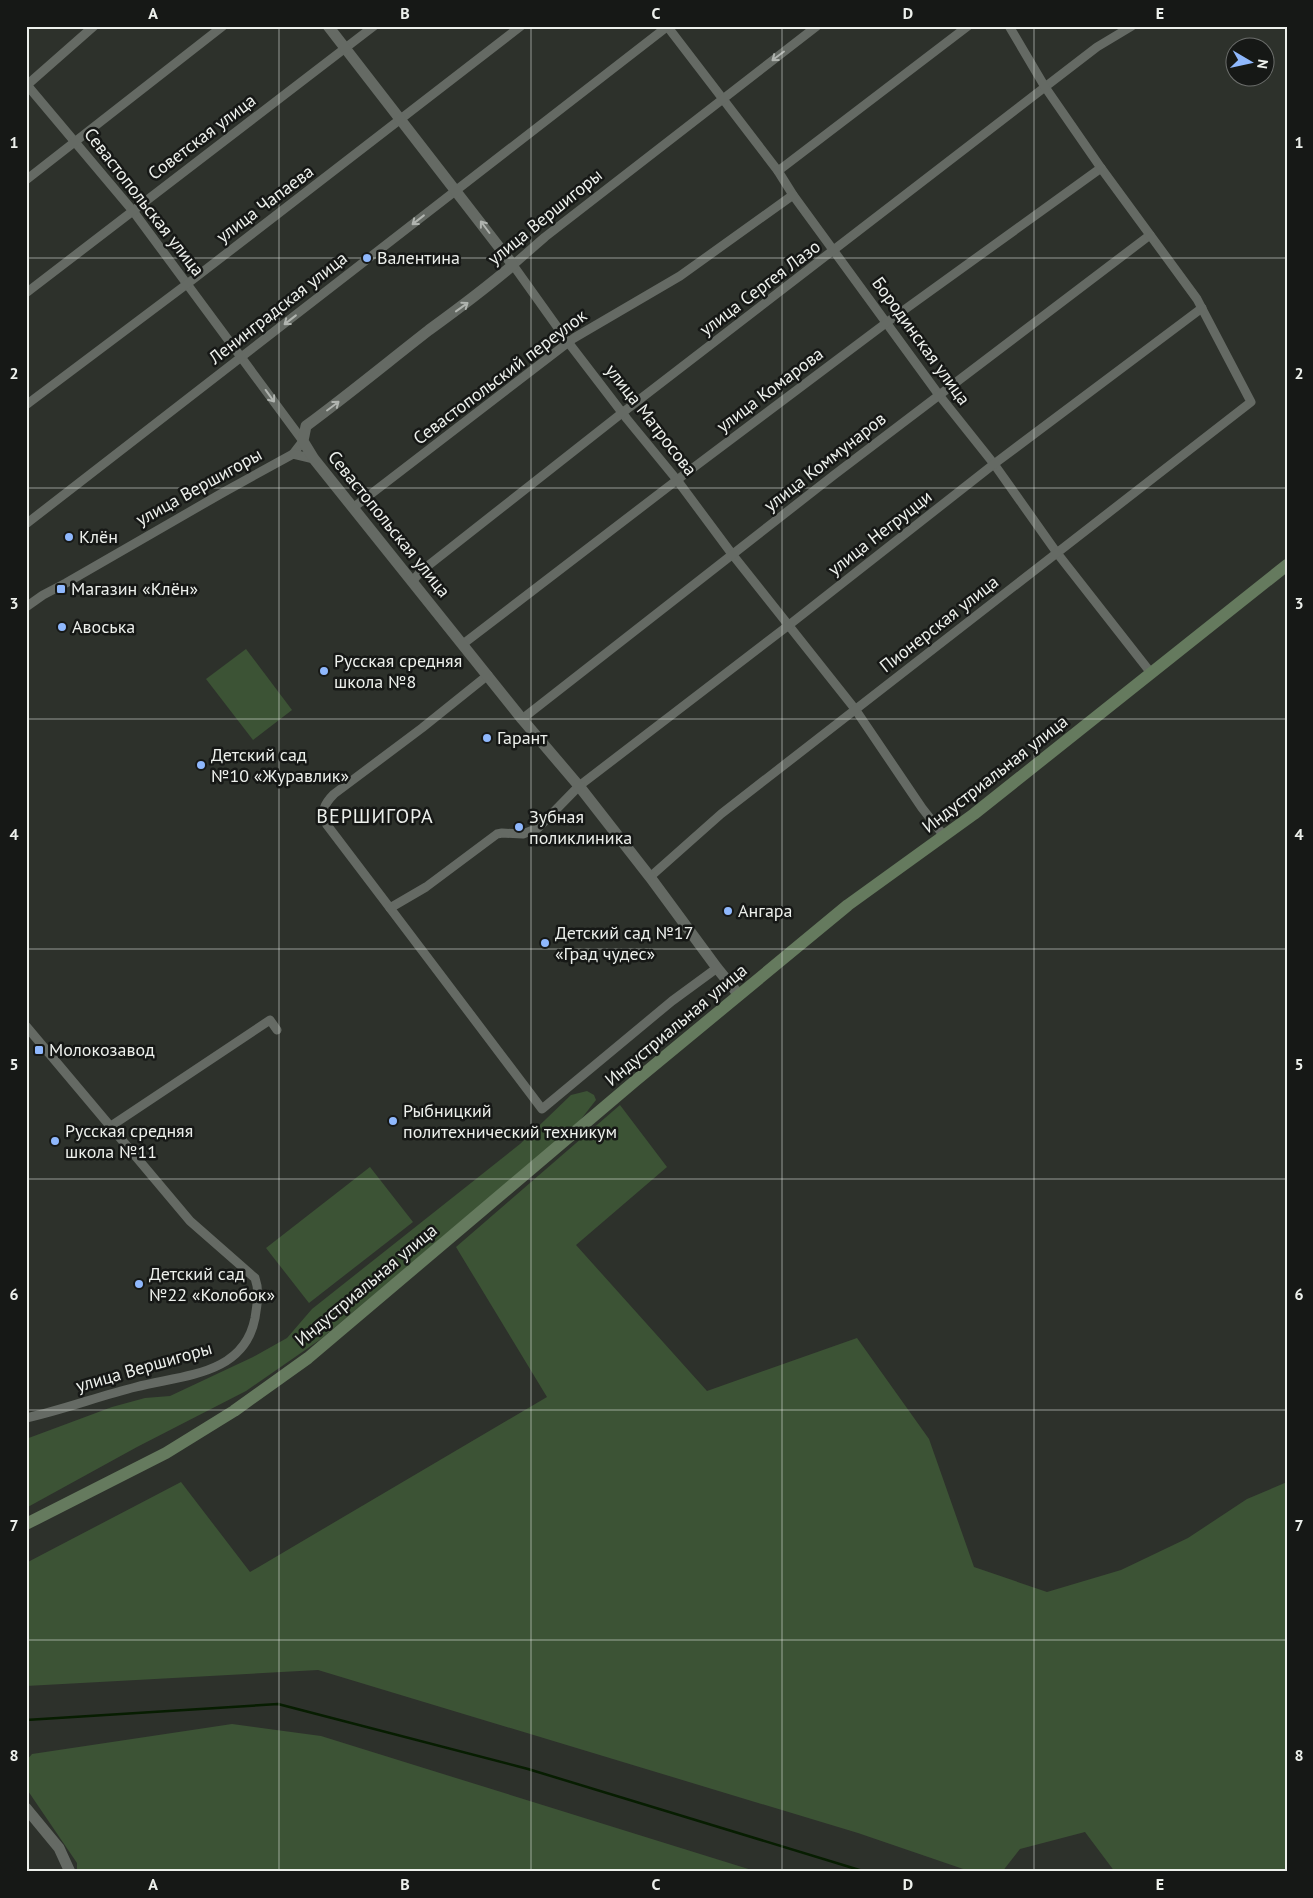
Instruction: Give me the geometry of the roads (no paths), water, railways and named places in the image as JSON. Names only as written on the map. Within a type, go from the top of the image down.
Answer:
[{"type":"main road","name":"Индустриальная улица","points":[[26,1524],[166,1453],[234,1410],[308,1358],[635,1081],[848,905],[982,808],[1287,565]]},
{"type":"street","name":"Севастопольская улица","points":[[94,26],[27,85],[133,211],[314,458],[412,582],[579,786],[650,877],[717,968],[740,995]]},
{"type":"street","points":[[26,180],[223,26]]},
{"type":"street","name":"улица Матросова","points":[[328,26],[514,265],[568,342],[622,413],[677,480],[732,554],[855,709],[922,808],[944,836]]},
{"type":"street","name":"Советская улица","points":[[26,293],[374,26]]},
{"type":"street","name":"улица Чапаева","points":[[26,405],[187,284],[521,26]]},
{"type":"street","name":"Бородинская улица","points":[[668,26],[778,171],[793,195],[939,395],[994,464],[1058,553],[1151,673]]},
{"type":"street","name":"Ленинградская улица","points":[[26,524],[668,26]]},
{"type":"street","name":"улица Вершигоры","points":[[303,441],[306,426],[481,292],[545,237],[817,26]]},
{"type":"street","points":[[778,171],[968,26]]},
{"type":"street","points":[[1009,26],[1045,87],[1202,308]]},
{"type":"street","name":"улица Сергея Лазо","points":[[412,582],[420,572],[622,413],[1045,87],[1098,47],[1132,26]]},
{"type":"street","name":"улица Комарова","points":[[464,644],[677,480],[886,323],[1101,168]]},
{"type":"street","name":"Севастопольский переулок","points":[[354,507],[568,342],[680,276],[793,195]]},
{"type":"street","name":"улица Коммунаров","points":[[522,718],[732,554],[1150,235]]},
{"type":"street","name":"Пионерская улица","points":[[650,877],[722,814],[1251,402],[1202,308]]},
{"type":"street","name":"улица Негруцци","points":[[390,908],[426,887],[497,834],[523,834],[538,828],[579,786],[789,625],[994,464],[1202,308]]},
{"type":"street","points":[[303,441],[293,454],[314,458]]},
{"type":"street","name":"улица Вершигоры","points":[[26,607],[43,595],[293,454]]},
{"type":"street","points":[[488,675],[422,728],[334,794],[323,808],[323,818],[542,1109],[672,1001],[717,968]]},
{"type":"street","points":[[111,1126],[270,1020],[277,1030]]},
{"type":"street","name":"улица Вершигоры","points":[[26,1026],[190,1220],[255,1278],[259,1288],[250,1336],[242,1349],[233,1357],[191,1375],[136,1386],[26,1418]]},
{"type":"street","points":[[26,1808],[58,1848],[70,1872]]},
{"type":"waterway","points":[[26,1720],[278,1704],[528,1769],[866,1872]]},
{"type":"place","name":"Валентина","points":[[367,258]]},
{"type":"place","name":"Клён","points":[[69,537]]},
{"type":"place","name":"Магазин «Клён»","points":[[61,589]]},
{"type":"place","name":"Авоська","points":[[62,627]]},
{"type":"place","name":"Русская средняя школа №8","points":[[324,671]]},
{"type":"place","name":"Гарант","points":[[487,738]]},
{"type":"place","name":"Детский сад №10 «Журавлик»","points":[[201,765]]},
{"type":"place","name":"Зубная поликлиника","points":[[519,827]]},
{"type":"place","name":"Ангара","points":[[728,911]]},
{"type":"place","name":"Детский сад №17 «Град чудес»","points":[[545,943]]},
{"type":"place","name":"Молокозавод","points":[[39,1050]]},
{"type":"place","name":"Рыбницкий политехнический техникум","points":[[393,1121]]},
{"type":"place","name":"Русская средняя школа №11","points":[[55,1141]]},
{"type":"place","name":"Детский сад №22 «Колобок»","points":[[139,1284]]},
{"type":"district","name":"ВЕРШИГОРА","points":[[375,816]]}]
